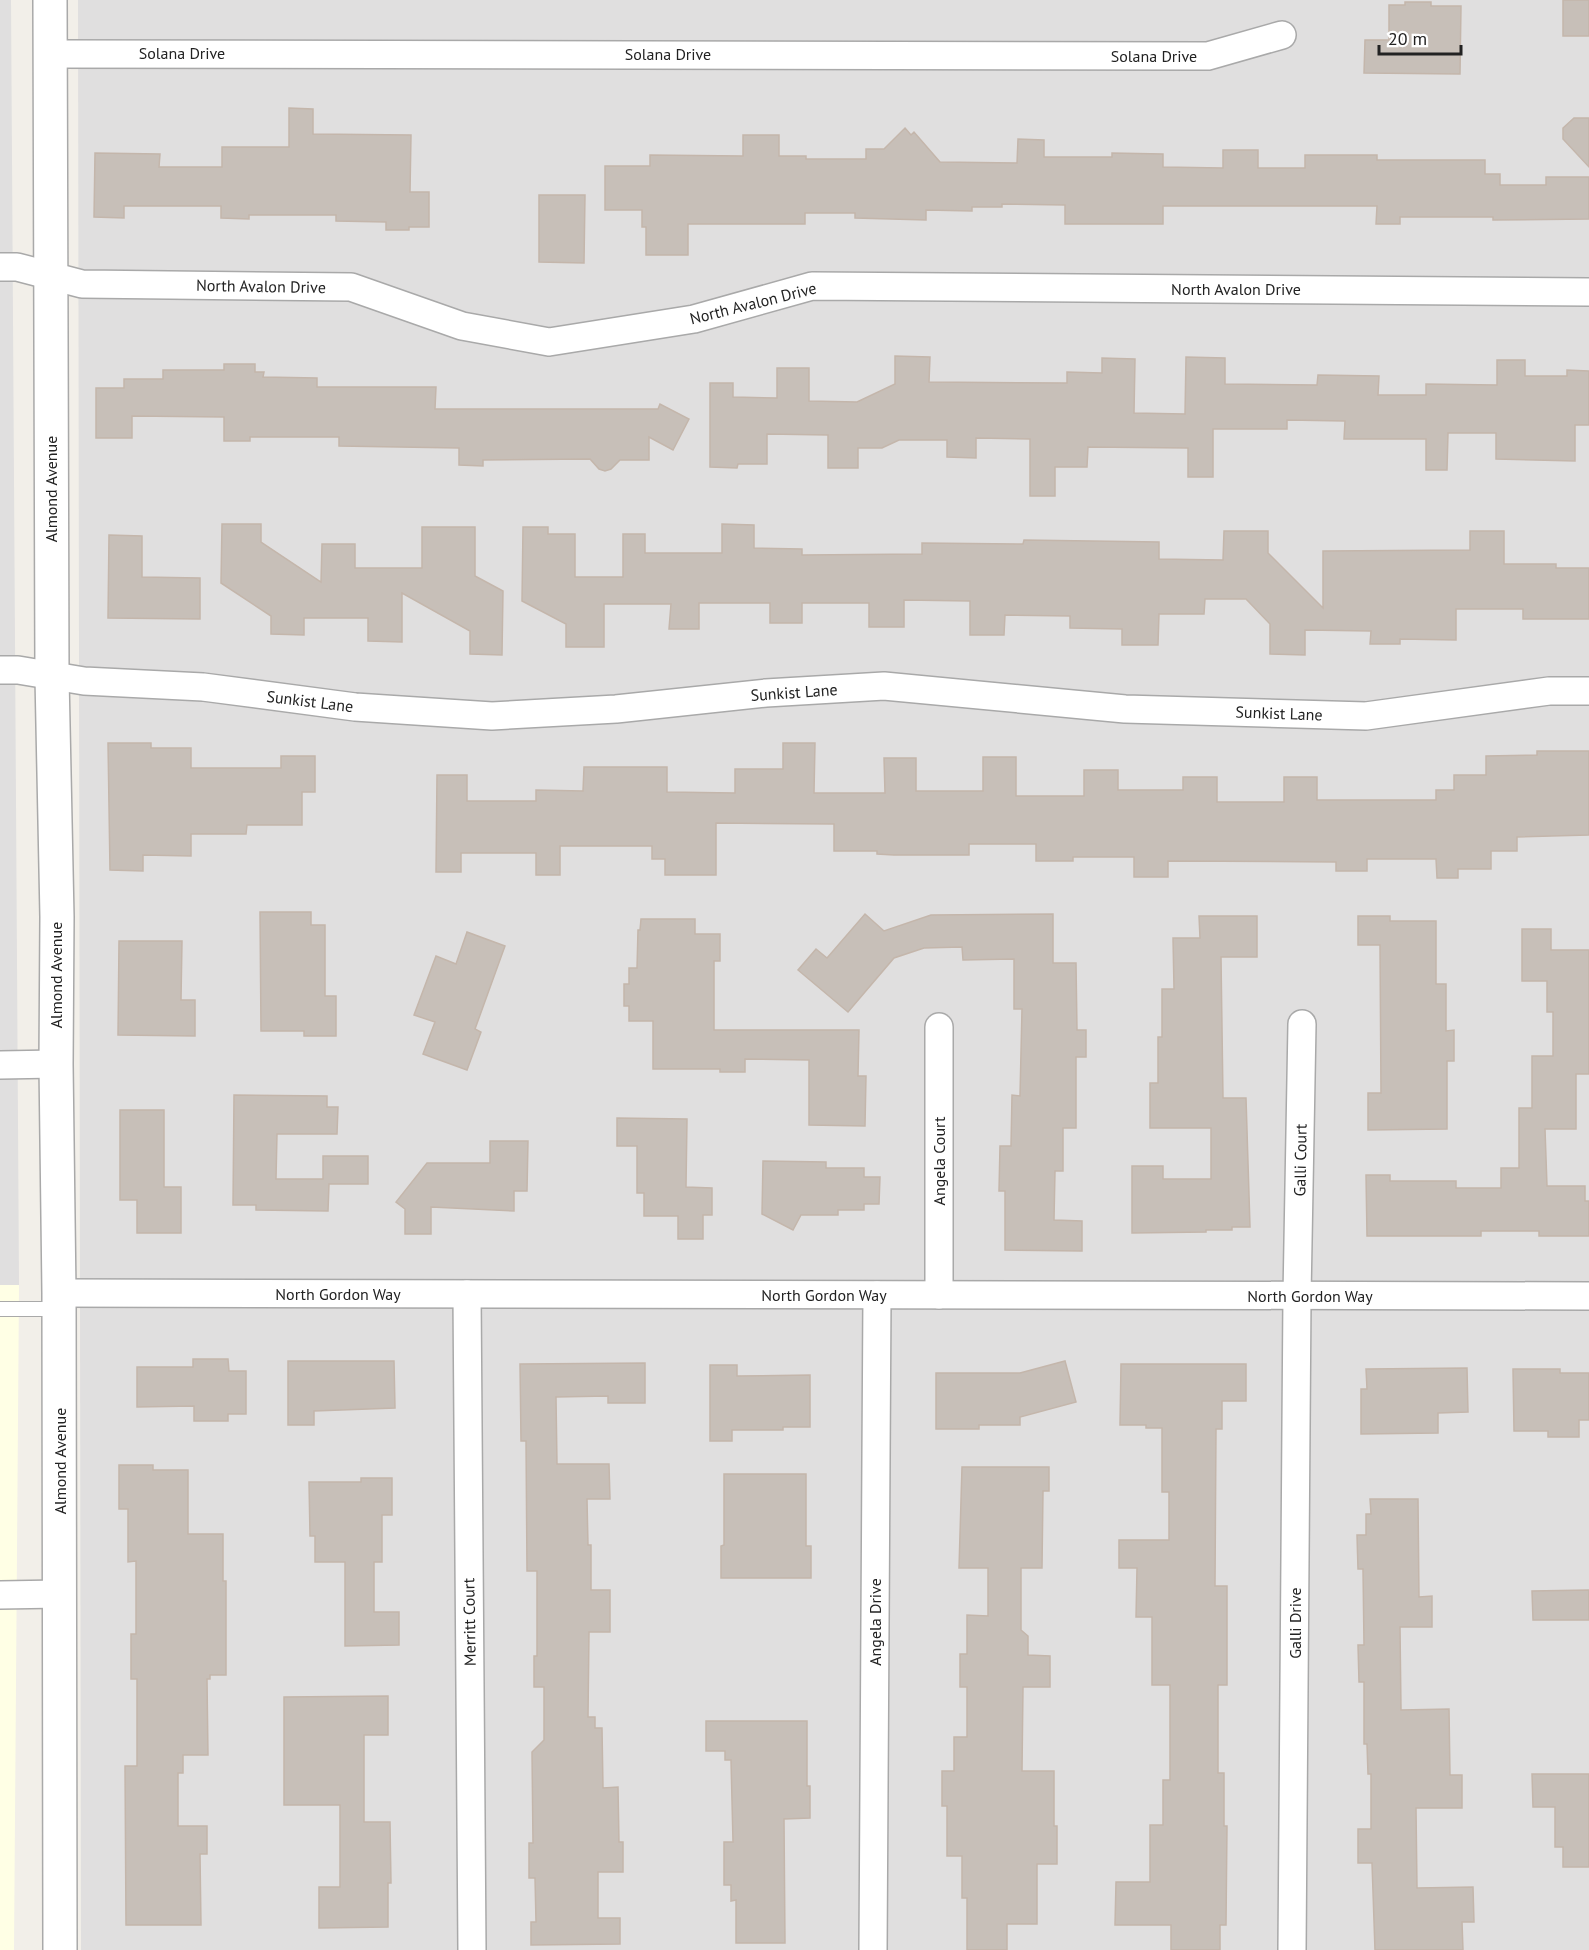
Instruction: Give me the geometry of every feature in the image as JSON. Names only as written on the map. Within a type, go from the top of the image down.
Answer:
[{"type":"street","name":"Almond Avenue","points":[[50,0],[52,677],[57,917],[56,1064],[60,1301],[60,1950]]},
{"type":"street","name":"Solana Drive","points":[[51,54],[1208,56],[1282,35]]},
{"type":"street","name":"North Avalon Drive","points":[[0,267],[17,267],[82,284],[351,287],[462,326],[549,342],[694,319],[813,286],[1589,292]]},
{"type":"street","name":"Sunkist Lane","points":[[0,670],[18,670],[84,681],[203,687],[355,708],[492,716],[616,709],[766,693],[884,686],[1125,709],[1366,716],[1549,691],[1589,691]]},
{"type":"street","name":"Galli Court","points":[[1297,1296],[1302,1024]]},
{"type":"street","name":"Angela Court","points":[[939,1027],[939,1295]]},
{"type":"street","points":[[0,1065],[56,1064]]},
{"type":"street","name":"North Gordon Way","points":[[60,1301],[466,1294],[1589,1296]]},
{"type":"street","name":"Merritt Court","points":[[466,1294],[472,1950]]},
{"type":"street","name":"Angela Drive","points":[[873,1950],[877,1295]]},
{"type":"street","name":"Galli Drive","points":[[1292,1950],[1297,1296]]},
{"type":"street","points":[[0,1595],[60,1594]]},
{"type":"lane","points":[[0,1309],[60,1301]]},
{"type":"shaded area","points":[[0,0],[11,0],[19,1285],[0,1285]]},
{"type":"shaded area","points":[[78,0],[1589,0],[1589,1950],[81,1950]]},
{"type":"shaded area","points":[[0,1285],[19,1285],[14,1950],[0,1950]]},
{"type":"building","points":[[1563,0],[1589,0],[1589,36],[1563,36]]},
{"type":"building","points":[[1405,2],[1431,2],[1431,6],[1461,6],[1460,74],[1364,73],[1365,40],[1389,40],[1389,5],[1405,5]]},
{"type":"building","points":[[289,108],[313,109],[313,134],[411,135],[410,192],[429,192],[429,227],[386,230],[386,222],[336,221],[336,215],[249,215],[249,219],[221,218],[221,206],[124,206],[124,218],[94,217],[95,153],[160,154],[159,167],[222,167],[222,147],[289,147]]},
{"type":"building","points":[[1574,118],[1589,118],[1589,167],[1563,139],[1563,128]]},
{"type":"building","points":[[905,128],[911,135],[914,132],[940,162],[1017,163],[1018,139],[1044,140],[1044,157],[1112,157],[1112,153],[1163,154],[1163,167],[1223,168],[1223,150],[1258,150],[1258,168],[1305,168],[1305,155],[1377,155],[1377,160],[1485,160],[1485,174],[1500,174],[1500,185],[1546,185],[1546,177],[1589,177],[1589,219],[1493,220],[1493,217],[1400,217],[1400,224],[1376,224],[1377,206],[1163,206],[1163,224],[1065,224],[1065,205],[1002,204],[1002,207],[972,207],[972,211],[926,210],[926,220],[855,218],[855,213],[805,213],[805,224],[688,224],[688,255],[646,255],[646,227],[642,227],[642,210],[605,210],[605,166],[650,166],[650,155],[743,156],[743,135],[779,135],[779,156],[806,156],[806,159],[866,159],[866,149],[884,149]]},
{"type":"building","points":[[539,195],[585,195],[584,263],[539,262]]},
{"type":"building","points":[[895,356],[930,357],[929,382],[1067,383],[1067,372],[1102,373],[1102,358],[1135,359],[1134,413],[1185,414],[1186,357],[1225,358],[1225,384],[1317,385],[1318,375],[1379,376],[1378,395],[1426,395],[1426,384],[1497,385],[1497,360],[1525,360],[1525,376],[1567,376],[1567,370],[1589,371],[1589,425],[1575,425],[1575,461],[1496,459],[1496,433],[1448,433],[1447,470],[1426,470],[1426,439],[1344,439],[1345,421],[1287,420],[1287,429],[1213,429],[1213,477],[1188,477],[1188,448],[1088,447],[1087,467],[1055,467],[1055,496],[1030,496],[1030,439],[976,438],[976,458],[947,457],[947,440],[899,440],[882,448],[858,448],[858,468],[828,468],[828,435],[767,434],[767,464],[738,464],[737,468],[710,467],[710,383],[733,383],[733,397],[777,398],[777,368],[809,368],[809,401],[857,402],[895,384]]},
{"type":"building","points":[[224,364],[255,364],[255,372],[264,372],[263,377],[317,378],[317,387],[436,387],[435,409],[658,409],[660,404],[689,419],[673,450],[649,437],[649,460],[620,460],[611,469],[605,471],[599,469],[590,459],[483,460],[483,466],[459,465],[459,448],[339,446],[339,437],[250,437],[250,441],[224,441],[224,417],[132,416],[132,438],[96,438],[96,388],[124,388],[124,379],[163,379],[163,370],[224,370]]},
{"type":"building","points":[[222,524],[261,524],[261,542],[321,582],[322,544],[355,544],[355,568],[422,568],[422,527],[475,527],[475,576],[503,591],[502,655],[470,654],[470,631],[402,593],[402,642],[368,641],[368,618],[304,618],[304,635],[271,634],[271,616],[221,583]]},
{"type":"building","points":[[722,524],[754,525],[754,548],[802,549],[802,555],[922,554],[922,543],[1023,544],[1024,540],[1159,542],[1159,559],[1223,560],[1224,531],[1268,531],[1268,553],[1323,608],[1323,551],[1470,550],[1470,531],[1504,531],[1504,564],[1556,564],[1556,568],[1589,568],[1589,619],[1523,619],[1523,609],[1456,609],[1456,640],[1400,639],[1400,644],[1370,644],[1371,631],[1305,630],[1305,655],[1270,654],[1270,624],[1246,599],[1205,599],[1204,614],[1159,614],[1158,645],[1122,645],[1122,629],[1070,628],[1070,616],[1005,615],[1004,635],[970,635],[970,601],[904,600],[904,627],[869,627],[869,603],[802,603],[802,623],[770,623],[770,603],[699,603],[699,629],[669,629],[671,604],[604,604],[604,647],[566,647],[566,624],[522,601],[523,527],[548,527],[548,534],[575,534],[575,577],[623,577],[623,534],[645,534],[645,553],[722,553]]},
{"type":"building","points":[[109,535],[142,536],[142,577],[200,578],[200,619],[108,618]]},
{"type":"building","points":[[108,743],[151,743],[151,748],[191,748],[191,768],[281,768],[281,756],[315,756],[315,792],[302,792],[302,825],[247,825],[246,834],[191,834],[191,856],[143,855],[143,871],[110,870]]},
{"type":"building","points":[[783,743],[815,743],[814,793],[885,793],[884,758],[916,758],[916,791],[983,791],[983,757],[1016,757],[1016,796],[1084,796],[1084,770],[1118,770],[1118,790],[1183,790],[1183,777],[1217,777],[1217,802],[1284,802],[1284,777],[1317,777],[1317,800],[1436,800],[1436,790],[1454,790],[1454,775],[1486,775],[1486,756],[1537,755],[1537,751],[1589,751],[1589,835],[1517,837],[1517,851],[1491,851],[1491,869],[1458,869],[1458,878],[1437,878],[1436,859],[1367,859],[1367,871],[1336,871],[1336,862],[1168,861],[1168,877],[1134,877],[1134,857],[1073,857],[1073,861],[1036,861],[1036,844],[969,844],[969,855],[877,854],[877,851],[834,851],[834,824],[716,823],[716,875],[665,875],[665,859],[652,859],[652,846],[560,846],[560,875],[536,875],[536,853],[461,853],[461,872],[436,872],[437,775],[467,775],[467,801],[536,801],[536,790],[583,791],[584,767],[667,767],[667,792],[735,793],[735,769],[783,769]]},
{"type":"building","points":[[260,912],[311,912],[311,925],[325,925],[325,996],[336,996],[336,1036],[304,1036],[304,1031],[261,1031]]},
{"type":"building","points":[[865,914],[884,931],[931,915],[1053,914],[1053,963],[1076,963],[1077,1030],[1086,1030],[1086,1057],[1076,1057],[1076,1128],[1063,1128],[1063,1171],[1055,1171],[1054,1220],[1082,1221],[1082,1251],[1005,1250],[1005,1191],[999,1191],[1000,1146],[1011,1146],[1012,1095],[1020,1096],[1022,1009],[1014,1009],[1014,959],[963,960],[962,947],[924,948],[894,958],[848,1012],[798,970],[816,949],[827,958]]},
{"type":"building","points":[[1199,916],[1257,916],[1257,957],[1221,957],[1223,1098],[1246,1098],[1250,1227],[1232,1227],[1232,1230],[1206,1230],[1206,1232],[1132,1233],[1132,1166],[1163,1166],[1163,1179],[1211,1179],[1211,1128],[1150,1128],[1150,1083],[1158,1083],[1158,1037],[1162,1037],[1162,989],[1174,989],[1173,938],[1200,938]]},
{"type":"building","points":[[1358,916],[1390,916],[1390,921],[1436,921],[1436,984],[1446,984],[1446,1031],[1454,1030],[1454,1061],[1447,1061],[1447,1129],[1368,1130],[1368,1093],[1381,1093],[1380,945],[1358,945]]},
{"type":"building","points":[[641,919],[695,919],[695,934],[720,934],[720,961],[714,961],[714,1030],[859,1030],[858,1076],[866,1076],[865,1126],[809,1125],[809,1060],[745,1059],[745,1072],[720,1072],[720,1069],[653,1069],[653,1021],[629,1021],[629,1006],[624,1006],[624,984],[629,984],[629,968],[637,968],[638,930],[640,930]]},
{"type":"building","points":[[1522,929],[1551,929],[1551,950],[1589,950],[1589,1074],[1576,1074],[1576,1129],[1545,1129],[1547,1186],[1585,1186],[1585,1201],[1589,1201],[1589,1236],[1539,1236],[1539,1231],[1481,1231],[1481,1236],[1367,1236],[1366,1175],[1390,1175],[1390,1181],[1456,1181],[1456,1188],[1501,1188],[1501,1168],[1519,1168],[1519,1108],[1532,1108],[1532,1056],[1553,1056],[1553,1012],[1547,1012],[1547,981],[1522,981]]},
{"type":"building","points":[[467,932],[505,946],[475,1029],[481,1032],[467,1070],[423,1054],[435,1022],[414,1015],[436,956],[456,964]]},
{"type":"building","points":[[119,941],[182,941],[181,1000],[195,1000],[195,1036],[118,1035]]},
{"type":"building","points":[[234,1095],[327,1096],[327,1107],[338,1107],[337,1134],[277,1134],[276,1179],[323,1179],[323,1156],[368,1156],[368,1184],[329,1184],[328,1211],[256,1210],[256,1205],[233,1205]]},
{"type":"building","points":[[120,1110],[164,1110],[164,1187],[181,1187],[181,1233],[137,1233],[137,1200],[120,1200]]},
{"type":"building","points":[[617,1118],[687,1119],[686,1187],[712,1188],[712,1215],[703,1215],[703,1239],[678,1239],[678,1216],[644,1216],[644,1193],[637,1193],[637,1146],[617,1146]]},
{"type":"building","points":[[490,1141],[528,1141],[527,1191],[514,1191],[514,1211],[431,1207],[431,1234],[405,1234],[405,1209],[396,1202],[427,1163],[490,1163]]},
{"type":"building","points":[[763,1161],[826,1162],[826,1168],[864,1168],[864,1177],[880,1177],[879,1204],[864,1204],[864,1210],[838,1210],[838,1215],[801,1215],[793,1230],[762,1214]]},
{"type":"building","points":[[193,1359],[228,1359],[229,1371],[246,1371],[246,1414],[228,1414],[228,1421],[194,1421],[194,1406],[137,1407],[137,1367],[193,1367]]},
{"type":"building","points":[[288,1361],[394,1361],[395,1408],[314,1411],[314,1425],[288,1425]]},
{"type":"building","points":[[1065,1361],[1076,1402],[1020,1417],[1020,1425],[979,1425],[979,1429],[936,1429],[936,1373],[1020,1373]]},
{"type":"building","points":[[645,1363],[645,1403],[608,1403],[608,1396],[556,1397],[557,1464],[609,1464],[610,1499],[587,1499],[588,1545],[591,1545],[591,1590],[610,1590],[610,1632],[589,1632],[588,1717],[595,1717],[595,1728],[602,1728],[603,1788],[618,1787],[619,1842],[623,1842],[623,1872],[598,1872],[598,1918],[620,1918],[620,1944],[531,1945],[531,1922],[536,1922],[535,1878],[529,1878],[529,1843],[533,1843],[532,1752],[544,1740],[544,1687],[534,1687],[534,1656],[537,1656],[537,1571],[527,1571],[526,1441],[521,1441],[520,1364]]},
{"type":"building","points":[[1121,1364],[1246,1364],[1246,1401],[1222,1401],[1222,1429],[1216,1429],[1215,1586],[1227,1586],[1227,1685],[1218,1685],[1218,1773],[1224,1773],[1224,1826],[1227,1826],[1226,1925],[1220,1925],[1220,1950],[1171,1950],[1171,1925],[1115,1925],[1116,1882],[1150,1882],[1150,1825],[1163,1825],[1163,1780],[1170,1780],[1170,1685],[1152,1685],[1152,1617],[1136,1617],[1137,1568],[1119,1568],[1119,1540],[1169,1540],[1169,1492],[1162,1492],[1162,1428],[1146,1428],[1146,1425],[1120,1425]]},
{"type":"building","points":[[710,1365],[737,1365],[737,1376],[810,1375],[810,1427],[783,1427],[783,1430],[732,1430],[732,1441],[710,1441]]},
{"type":"building","points":[[1467,1368],[1468,1412],[1438,1413],[1438,1433],[1361,1434],[1361,1389],[1367,1389],[1366,1369]]},
{"type":"building","points":[[1513,1369],[1560,1369],[1560,1373],[1589,1373],[1589,1420],[1579,1420],[1579,1437],[1548,1437],[1548,1431],[1514,1431]]},
{"type":"building","points":[[119,1465],[153,1465],[153,1470],[188,1470],[188,1534],[223,1534],[223,1581],[226,1581],[226,1675],[210,1675],[210,1679],[207,1679],[208,1755],[183,1755],[183,1773],[178,1773],[178,1826],[207,1826],[207,1854],[200,1854],[201,1925],[126,1925],[125,1766],[137,1766],[137,1679],[131,1679],[131,1634],[136,1634],[136,1561],[128,1562],[128,1509],[119,1509]]},
{"type":"building","points":[[962,1467],[1049,1467],[1049,1491],[1043,1491],[1042,1568],[1021,1568],[1021,1630],[1028,1636],[1028,1655],[1050,1656],[1050,1687],[1023,1687],[1022,1771],[1054,1771],[1057,1864],[1037,1864],[1037,1924],[1007,1924],[1007,1950],[967,1950],[967,1898],[962,1898],[962,1856],[947,1856],[947,1806],[942,1806],[942,1771],[954,1771],[954,1737],[967,1737],[967,1687],[960,1687],[960,1654],[967,1654],[967,1615],[988,1616],[988,1568],[959,1568]]},
{"type":"building","points":[[724,1474],[806,1474],[806,1546],[811,1546],[811,1578],[721,1578],[721,1546],[724,1545]]},
{"type":"building","points":[[361,1478],[392,1478],[392,1515],[382,1515],[382,1562],[374,1562],[374,1612],[399,1612],[399,1645],[345,1646],[345,1562],[315,1562],[315,1536],[310,1536],[309,1482],[361,1482]]},
{"type":"building","points":[[1370,1499],[1418,1499],[1419,1597],[1432,1596],[1432,1627],[1400,1627],[1401,1710],[1449,1709],[1450,1775],[1462,1775],[1462,1808],[1416,1808],[1417,1888],[1473,1887],[1474,1922],[1462,1922],[1463,1950],[1375,1950],[1372,1863],[1358,1863],[1358,1829],[1371,1829],[1371,1774],[1368,1774],[1367,1744],[1364,1744],[1364,1682],[1359,1682],[1358,1645],[1364,1645],[1363,1569],[1358,1569],[1357,1535],[1366,1535],[1366,1514],[1371,1514]]},
{"type":"building","points":[[1589,1590],[1589,1620],[1533,1620],[1532,1591]]},
{"type":"building","points":[[388,1696],[388,1735],[364,1735],[364,1822],[390,1822],[391,1883],[388,1883],[388,1927],[319,1928],[319,1887],[340,1887],[340,1805],[284,1805],[284,1697]]},
{"type":"building","points":[[706,1721],[807,1721],[807,1786],[810,1786],[810,1818],[784,1819],[785,1943],[736,1943],[736,1900],[731,1901],[731,1885],[724,1885],[724,1842],[733,1842],[731,1760],[725,1760],[725,1751],[706,1751]]},
{"type":"building","points":[[1532,1774],[1589,1774],[1589,1867],[1563,1867],[1563,1847],[1555,1847],[1555,1807],[1533,1807]]}]
